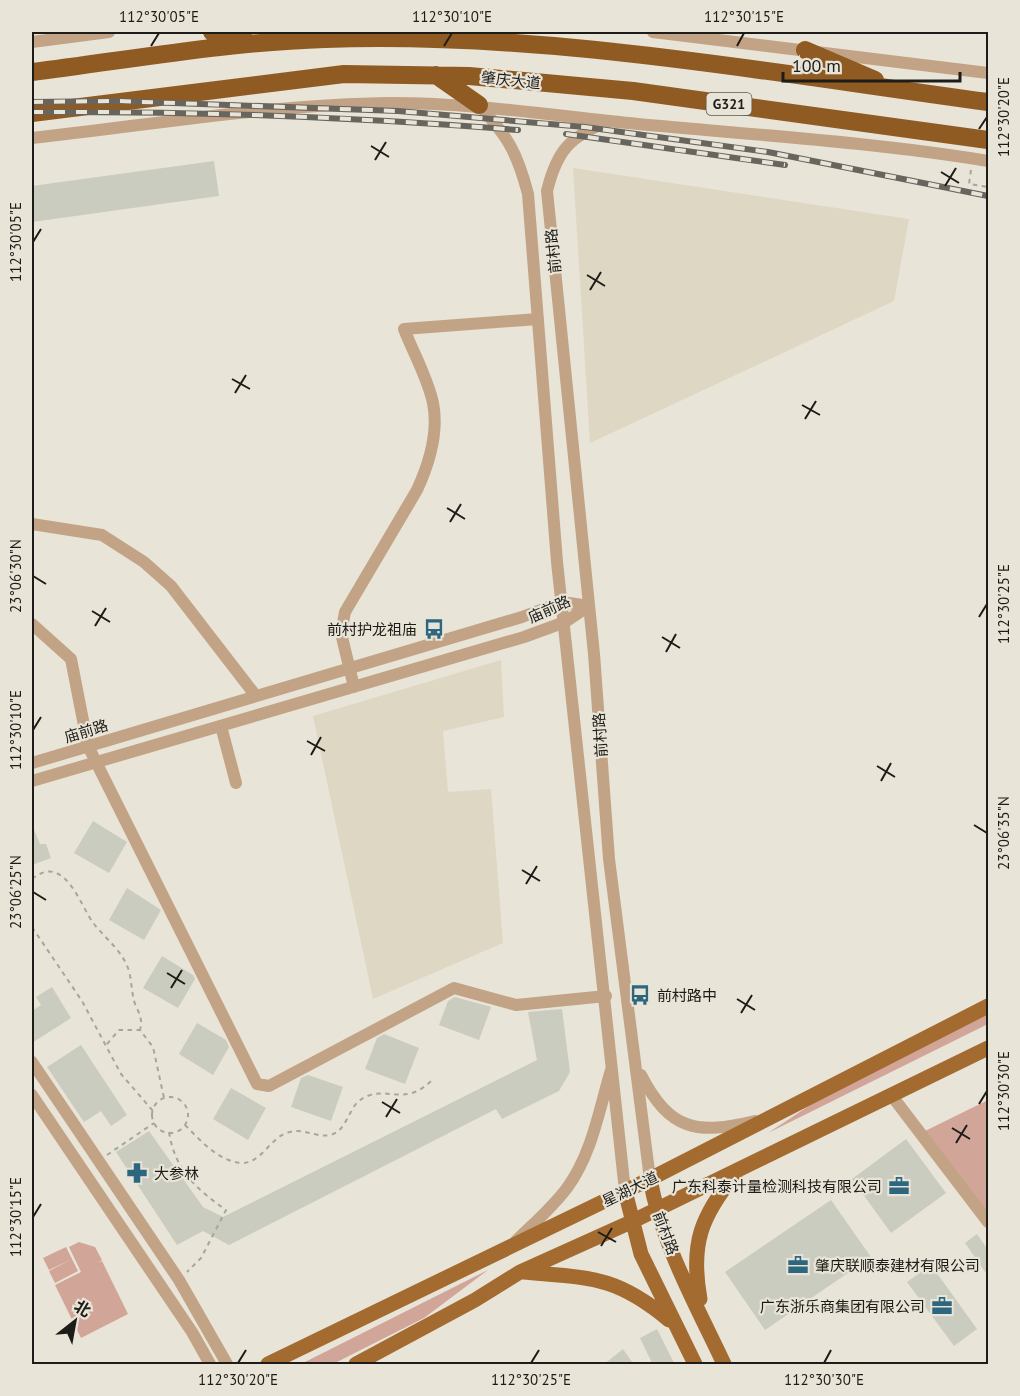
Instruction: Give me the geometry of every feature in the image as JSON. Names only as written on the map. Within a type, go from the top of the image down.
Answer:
[{"type":"highway","points":[[212,32],[253,44]]},
{"type":"highway","name":"G321","points":[[32,72],[253,44],[326,39],[442,36],[472,42],[580,48],[988,102]]},
{"type":"highway","points":[[470,76],[472,42]]},
{"type":"highway","points":[[805,50],[896,89]]},
{"type":"highway","name":"肇庆大道","points":[[32,113],[344,74],[436,75],[633,91],[988,140]]},
{"type":"highway","points":[[436,75],[479,105]]},
{"type":"main road","name":"星湖大道","points":[[268,1365],[650,1179],[988,1006]]},
{"type":"main road","name":"星湖大道","points":[[356,1365],[475,1300],[520,1272],[631,1222],[988,1048]]},
{"type":"main road","points":[[704,1320],[695,1275],[695,1252],[699,1230],[719,1193],[740,1168]]},
{"type":"main road","name":"前村路","points":[[650,1179],[656,1209],[667,1241],[724,1365]]},
{"type":"main road","name":"前村路","points":[[625,1191],[631,1222],[641,1254],[695,1365]]},
{"type":"main road","points":[[520,1272],[611,1282],[631,1291],[673,1323]]},
{"type":"street","points":[[32,42],[109,32]]},
{"type":"street","points":[[653,32],[988,73]]},
{"type":"street","points":[[32,138],[307,107],[392,103],[479,105],[610,121],[925,151],[988,161]]},
{"type":"street","name":"前村路","points":[[479,105],[504,133],[513,149],[528,194],[562,602],[606,996],[625,1191]]},
{"type":"street","name":"前村路","points":[[610,121],[587,130],[570,141],[554,165],[547,192],[589,606],[609,859],[650,1179]]},
{"type":"street","points":[[354,687],[341,633],[345,612],[417,490],[427,470],[433,441],[433,404],[404,329],[538,319]]},
{"type":"street","points":[[32,524],[102,536],[144,562],[171,586],[256,696]]},
{"type":"street","name":"庙前路","points":[[32,763],[522,617],[562,602],[589,606]]},
{"type":"street","name":"庙前路","points":[[32,781],[524,637],[565,622],[589,606]]},
{"type":"street","points":[[32,624],[71,659],[88,746],[257,1084],[269,1086],[454,988],[516,1005],[606,996]]},
{"type":"street","points":[[221,726],[236,783]]},
{"type":"street","points":[[32,1062],[179,1280],[227,1365]]},
{"type":"street","points":[[511,1246],[561,1195],[578,1170],[593,1132],[613,1063]]},
{"type":"street","points":[[636,1066],[649,1091],[664,1110],[681,1122],[700,1130],[724,1128],[768,1118]]},
{"type":"street","points":[[32,1095],[192,1332],[210,1365]]},
{"type":"street","points":[[892,1096],[988,1222]]},
{"type":"path","points":[[969,184],[988,187]]},
{"type":"path","points":[[32,879],[37,874],[53,872],[62,876],[74,887],[95,925],[114,945],[125,962],[135,1003],[141,1013],[140,1030]]},
{"type":"path","points":[[32,927],[72,984],[107,1044],[121,1074],[153,1111],[154,1123],[158,1128],[169,1132],[185,1125],[188,1115],[185,1104],[176,1098],[164,1098],[153,1111]]},
{"type":"path","points":[[107,1044],[119,1030],[140,1030],[149,1038],[164,1098]]},
{"type":"path","points":[[185,1125],[213,1152],[240,1163],[250,1161],[275,1138],[288,1132],[302,1130],[331,1135],[339,1131],[360,1101],[385,1093],[411,1094],[422,1091],[434,1078]]},
{"type":"path","points":[[98,1161],[154,1123]]},
{"type":"path","points":[[169,1132],[172,1150],[185,1175],[199,1190],[226,1210],[201,1258],[179,1280]]},
{"type":"shaded area","points":[[573,168],[909,219],[894,301],[590,443]]},
{"type":"shaded area","points":[[501,660],[504,717],[443,731],[448,792],[491,789],[503,943],[373,999],[313,716]]},
{"type":"shaded area","points":[[988,1009],[988,1024],[768,1133],[851,1078]]},
{"type":"shaded area","points":[[988,1100],[988,1223],[925,1131]]},
{"type":"shaded area","points":[[79,1242],[95,1247],[102,1260],[98,1263],[102,1261],[128,1314],[81,1338],[55,1285],[81,1272],[69,1247]]},
{"type":"shaded area","points":[[66,1247],[72,1259],[49,1270],[43,1258]]},
{"type":"shaded area","points":[[72,1259],[78,1271],[55,1283],[49,1271]]},
{"type":"shaded area","points":[[488,1270],[424,1318],[333,1364],[301,1364]]},
{"type":"building","points":[[214,161],[219,196],[32,222],[32,186]]},
{"type":"building","points":[[93,821],[127,842],[109,873],[74,853]]},
{"type":"building","points":[[32,825],[40,844],[46,844],[51,858],[32,865]]},
{"type":"building","points":[[127,888],[161,910],[144,940],[109,920]]},
{"type":"building","points":[[162,956],[193,975],[195,979],[178,1008],[143,988]]},
{"type":"building","points":[[52,987],[71,1018],[32,1043],[32,1011],[41,1005],[36,997]]},
{"type":"building","points":[[455,997],[491,1007],[479,1040],[439,1025],[448,1001]]},
{"type":"building","points":[[562,1009],[570,1072],[559,1091],[502,1119],[496,1109],[229,1245],[203,1231],[177,1245],[116,1152],[149,1131],[203,1207],[223,1217],[537,1060],[528,1012]]},
{"type":"building","points":[[197,1023],[226,1040],[229,1047],[213,1075],[179,1054]]},
{"type":"building","points":[[384,1034],[419,1048],[405,1084],[365,1069],[377,1038]]},
{"type":"building","points":[[81,1045],[127,1115],[111,1126],[101,1111],[84,1122],[47,1067]]},
{"type":"building","points":[[308,1075],[343,1087],[331,1121],[291,1107],[301,1078]]},
{"type":"building","points":[[231,1088],[266,1108],[248,1140],[213,1119]]},
{"type":"building","name":"广东科泰计量检测科技有限公司","points":[[906,1139],[946,1193],[891,1233],[852,1179]]},
{"type":"building","name":"肇庆联顺泰建材有限公司","points":[[831,1200],[871,1257],[765,1330],[725,1272]]},
{"type":"building","points":[[977,1234],[988,1250],[988,1276],[965,1243]]},
{"type":"building","name":"广东浙乐商集团有限公司","points":[[931,1265],[977,1329],[954,1346],[907,1282]]},
{"type":"building","points":[[657,1329],[675,1365],[653,1365],[640,1338]]},
{"type":"building","points":[[623,1349],[634,1365],[603,1365]]},
{"type":"railway","points":[[32,102],[117,101],[398,111],[585,127],[768,152],[988,196]]},
{"type":"railway","points":[[32,112],[275,116],[518,130]]},
{"type":"railway","points":[[566,134],[785,165]]},
{"type":"place","name":"前村护龙祖庙","points":[[434,629]]},
{"type":"place","name":"前村路中","points":[[640,995]]},
{"type":"place","name":"大参林","points":[[137,1173]]},
{"type":"place","name":"广东科泰计量检测科技有限公司","points":[[899,1186]]},
{"type":"place","name":"肇庆联顺泰建材有限公司","points":[[798,1265]]},
{"type":"place","name":"广东浙乐商集团有限公司","points":[[942,1306]]}]
